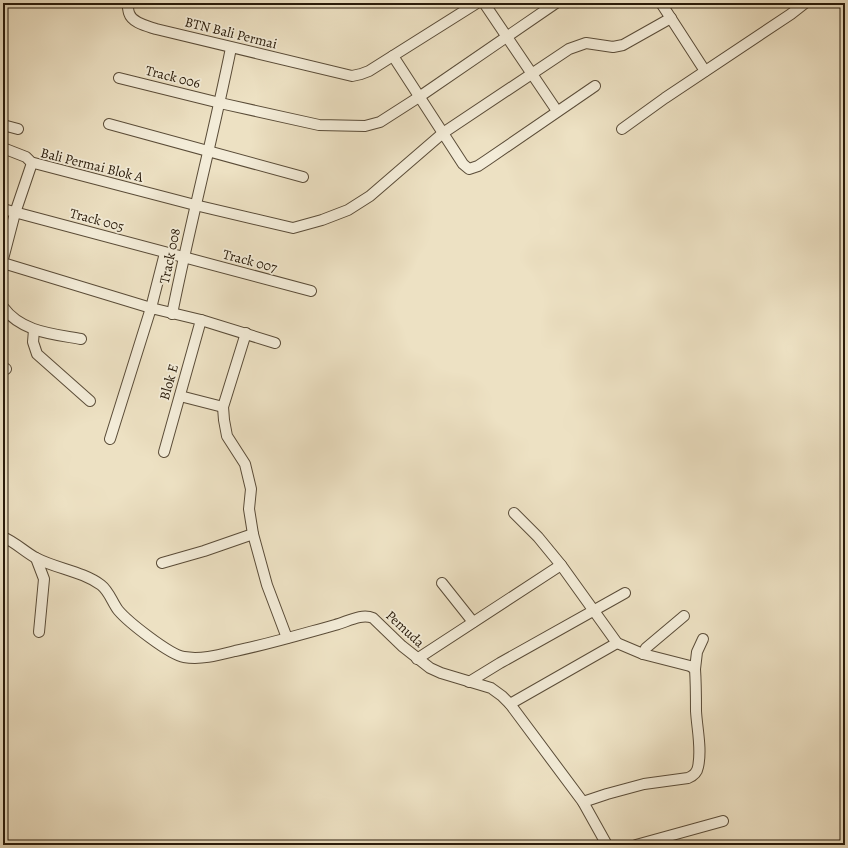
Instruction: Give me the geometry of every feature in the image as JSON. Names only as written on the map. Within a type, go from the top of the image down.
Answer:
[{"type":"street","name":"BTN Bali Permai","points":[[127,3],[130,15],[141,24],[156,29],[352,76],[369,71],[477,3]]},
{"type":"street","points":[[484,3],[557,111]]},
{"type":"street","name":"Track 006","points":[[119,78],[220,103],[319,125],[365,126],[380,122],[420,97],[556,3]]},
{"type":"street","points":[[661,3],[705,71]]},
{"type":"street","points":[[622,129],[805,3]]},
{"type":"street","points":[[443,133],[569,49],[586,43],[613,47],[623,45],[671,18]]},
{"type":"street","name":"Track 008","points":[[172,314],[183,258],[207,152],[220,103],[231,48]]},
{"type":"street","points":[[393,56],[465,167],[469,169],[487,160],[594,86]]},
{"type":"street","points":[[3,124],[18,129]]},
{"type":"street","points":[[109,124],[303,177]]},
{"type":"street","name":"Bali Permai Blok A","points":[[3,259],[15,213],[32,163],[195,205],[294,228],[322,220],[348,210],[364,199],[443,133]]},
{"type":"street","points":[[3,148],[26,156],[32,163]]},
{"type":"street","name":"Track 005","points":[[3,209],[183,258]]},
{"type":"street","points":[[110,439],[151,308],[165,253]]},
{"type":"street","name":"Track 007","points":[[183,258],[311,291]]},
{"type":"street","points":[[3,263],[151,308],[201,320],[275,343]]},
{"type":"street","points":[[3,307],[17,321],[34,330],[43,333],[81,339]]},
{"type":"street","name":"Blok E","points":[[164,452],[201,320]]},
{"type":"street","points":[[34,330],[33,342],[37,354],[90,401]]},
{"type":"street","points":[[246,333],[223,407],[224,420],[227,436],[244,459],[248,472],[251,489],[250,509],[253,534],[266,585],[287,638]]},
{"type":"street","points":[[180,396],[223,407]]},
{"type":"street","points":[[514,513],[538,537],[561,565],[617,643],[643,654],[690,666],[695,669]]},
{"type":"street","points":[[162,563],[204,551],[253,534]]},
{"type":"street","points":[[3,537],[36,558],[44,579],[39,632]]},
{"type":"street","name":"Pemuda","points":[[36,558],[88,578],[100,585],[123,615],[177,656],[188,658],[222,654],[259,646],[361,617],[369,617],[377,621],[417,659],[437,671],[496,691],[510,704],[583,802],[607,845]]},
{"type":"street","points":[[417,659],[561,565]]},
{"type":"street","points":[[442,583],[473,622]]},
{"type":"street","points":[[469,682],[625,593]]},
{"type":"street","points":[[643,654],[646,648],[684,616]]},
{"type":"street","points":[[583,802],[644,784],[688,778],[696,773],[698,768],[699,750],[695,669],[697,652],[704,639]]},
{"type":"street","points":[[510,704],[617,643]]},
{"type":"street","points":[[435,647],[431,657],[432,664],[437,671]]},
{"type":"street","points":[[636,845],[722,821]]}]
